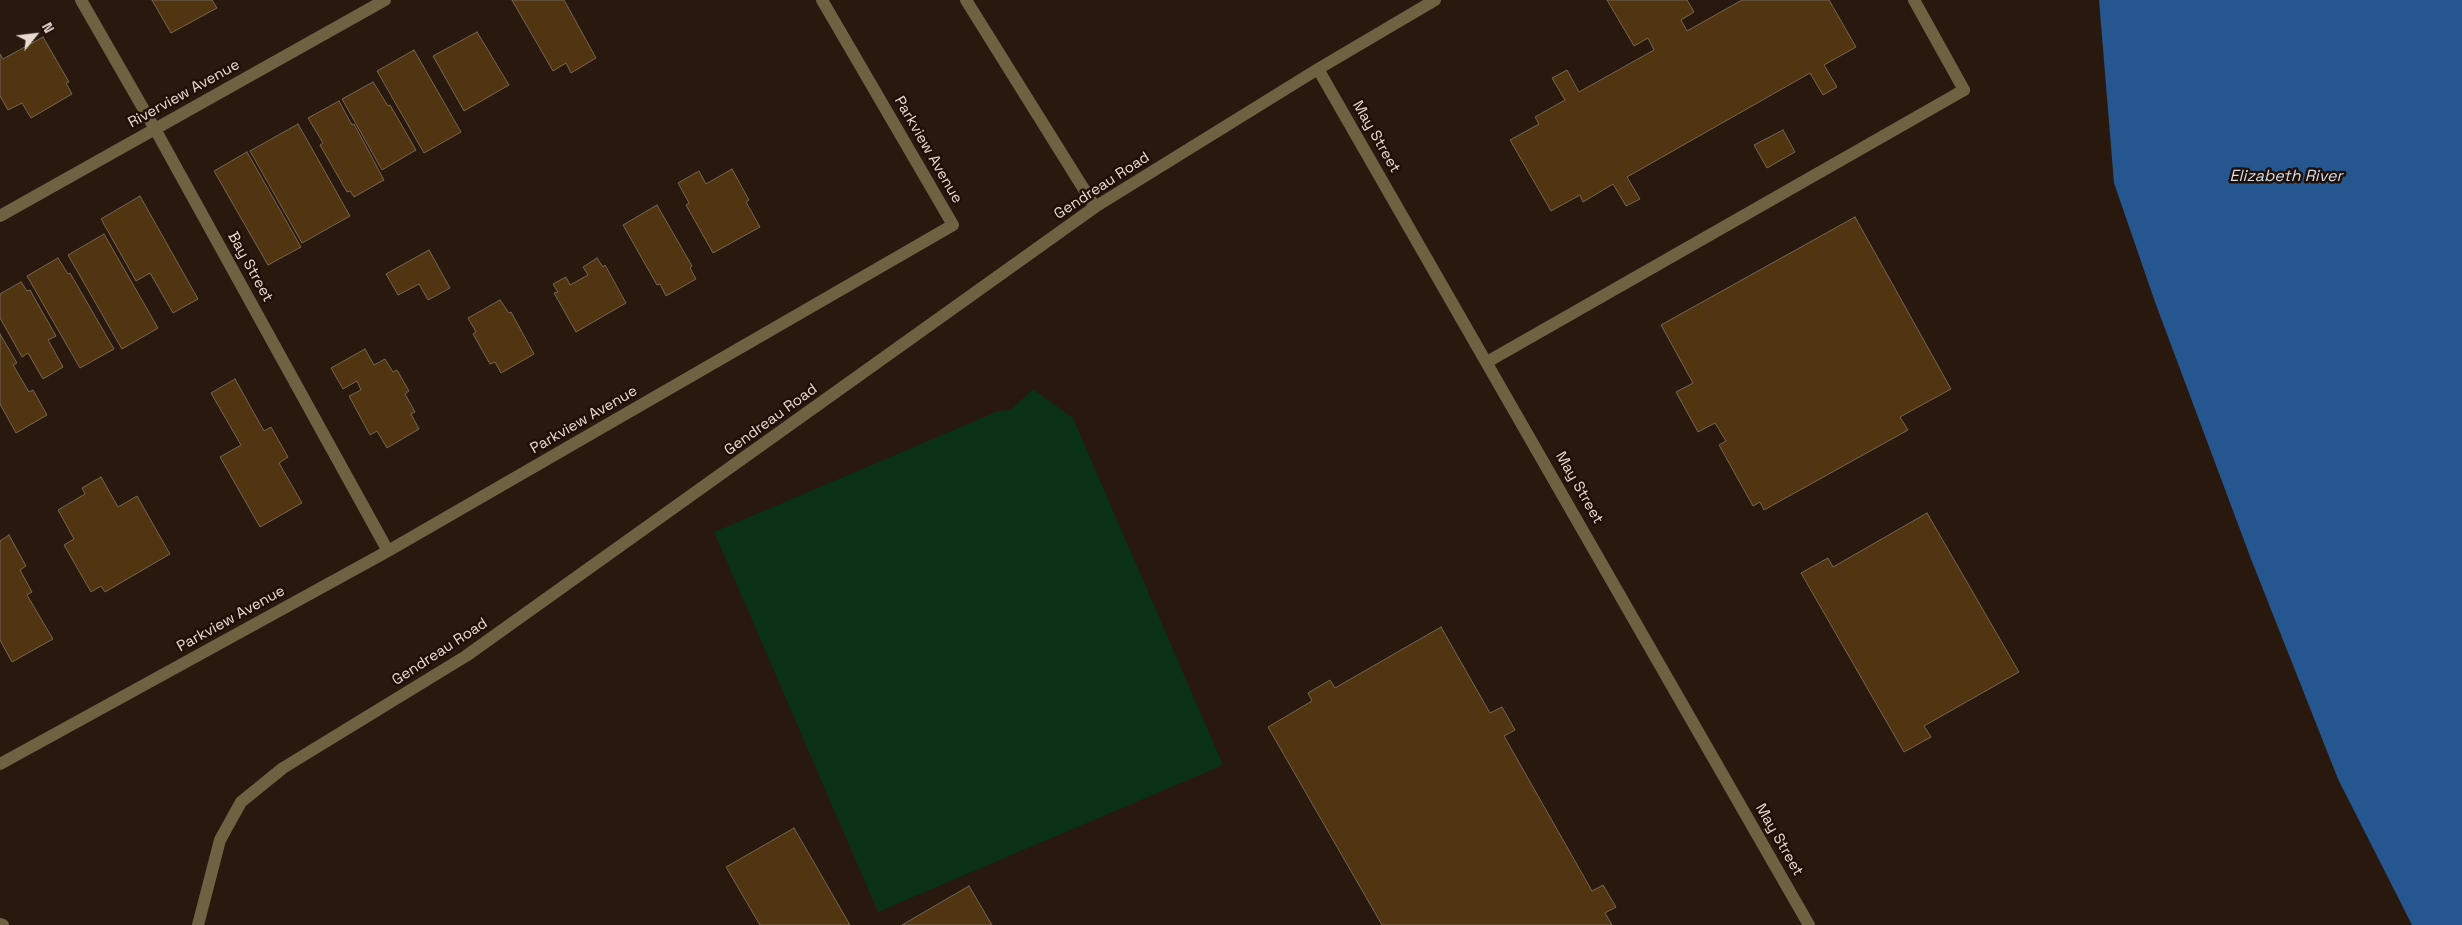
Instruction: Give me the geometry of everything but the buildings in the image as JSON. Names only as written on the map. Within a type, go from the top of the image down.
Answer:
[{"type":"street","name":"Bay Street","points":[[80,0],[155,129],[388,551]]},
{"type":"street","name":"Riverview Avenue","points":[[0,216],[384,0]]},
{"type":"street","name":"Parkview Avenue","points":[[0,764],[388,551],[953,225],[822,0]]},
{"type":"street","points":[[966,0],[1095,207]]},
{"type":"street","name":"Gendreau Road","points":[[198,925],[220,840],[241,802],[283,768],[474,650],[1095,207],[1318,69],[1435,0]]},
{"type":"street","points":[[1487,362],[1964,90],[1914,0]]},
{"type":"street","name":"May Street","points":[[1318,69],[1809,925]]},
{"type":"green space","points":[[1033,389],[1073,418],[1223,765],[878,912],[714,532],[996,412],[1011,409]]},
{"type":"water","name":"Elizabeth River","points":[[2088,0],[2462,0],[2462,925],[2398,925],[2301,735],[2108,205]]},
{"type":"pier","points":[[2086,0],[2099,0],[2114,183],[2155,302],[2251,559],[2338,779],[2412,925],[2396,925],[2299,736],[2105,206]]}]
